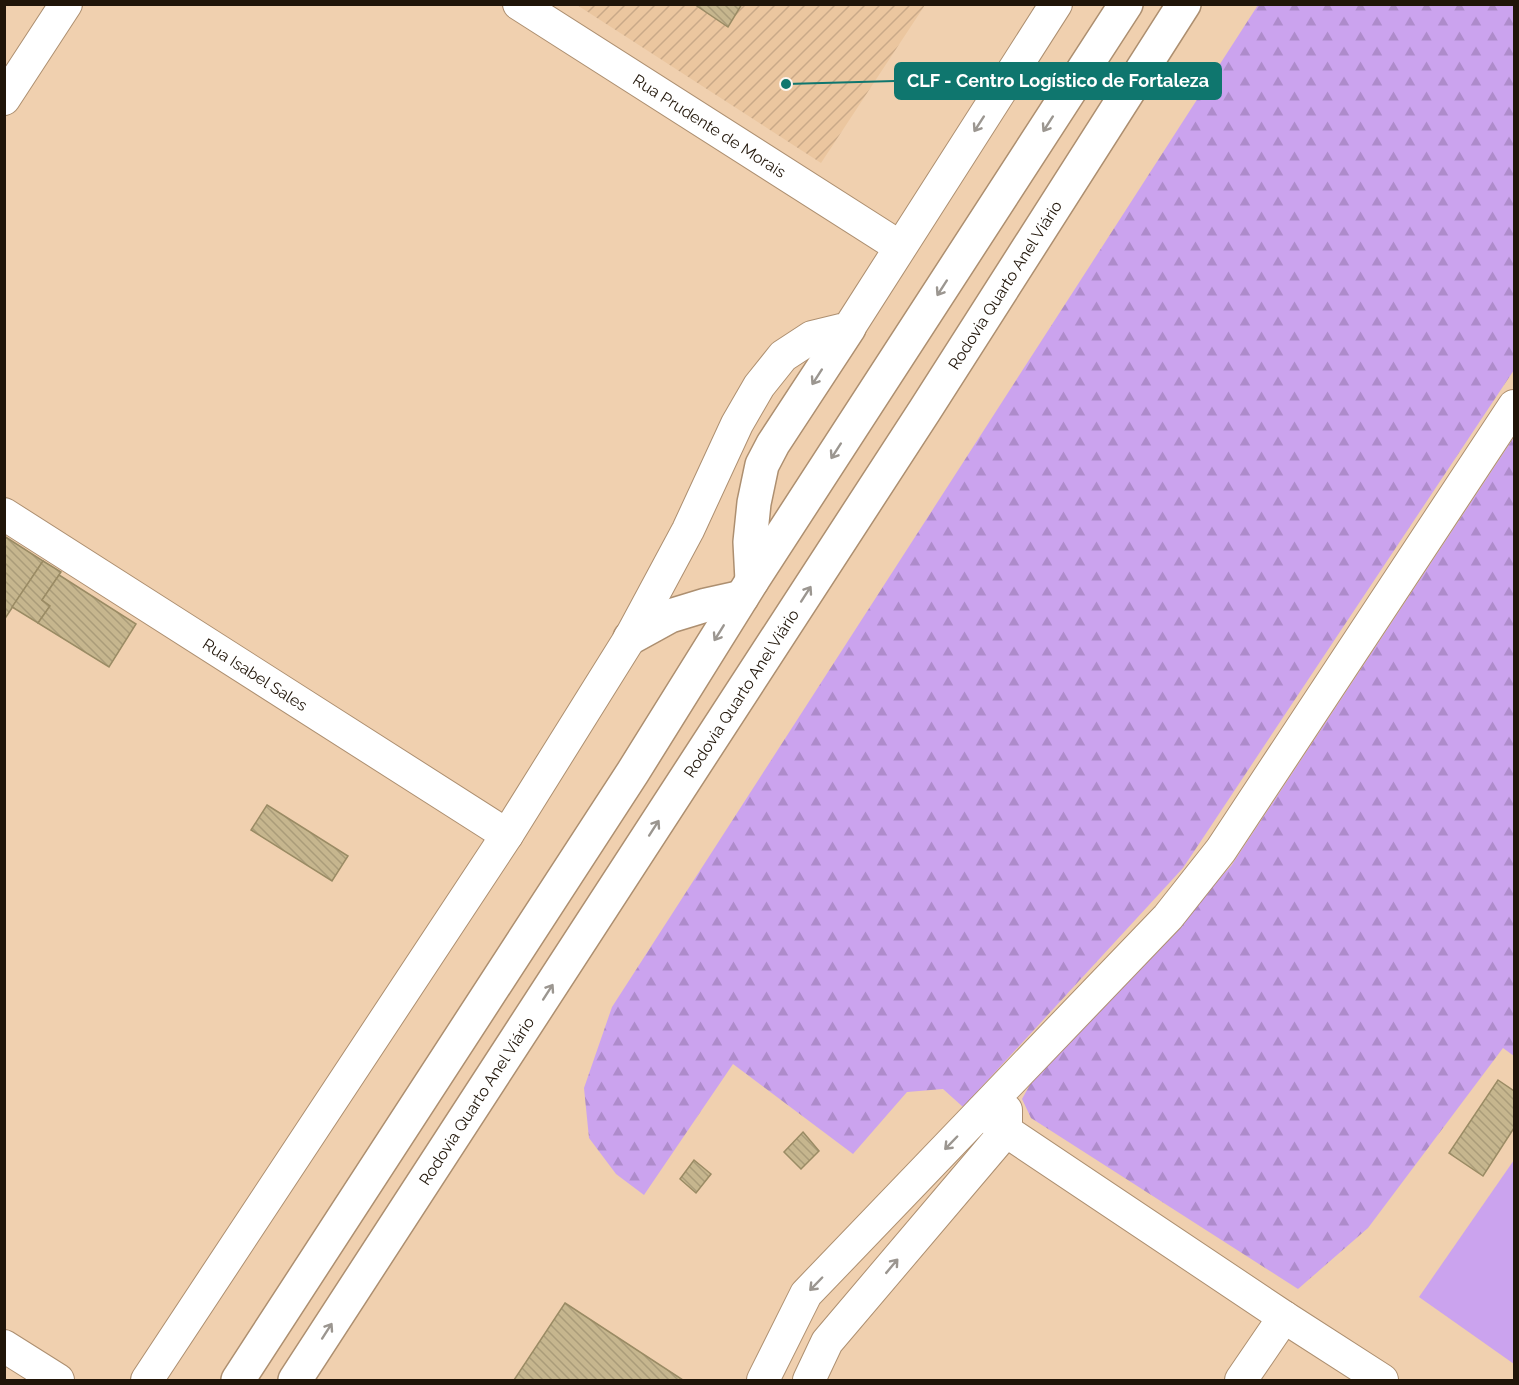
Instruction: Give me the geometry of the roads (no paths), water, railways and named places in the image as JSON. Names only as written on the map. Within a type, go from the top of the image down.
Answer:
[{"type":"highway","points":[[238,1380],[633,772],[747,589],[1126,4]]},
{"type":"highway","name":"Rodovia Quarto Anel Viário","points":[[295,1380],[919,420],[1184,4]]},
{"type":"highway","points":[[747,589],[754,503],[762,465],[773,444],[849,328]]},
{"type":"highway","points":[[630,638],[670,616],[747,589]]},
{"type":"street","points":[[4,99],[66,4]]},
{"type":"street","name":"Rua Prudente de Morais","points":[[519,4],[900,247]]},
{"type":"street","points":[[147,1380],[507,835],[630,638],[688,530],[737,424],[759,386],[783,356],[812,337],[849,328],[1056,4]]},
{"type":"street","points":[[763,1380],[806,1294],[1168,917],[1221,850],[1515,406]]},
{"type":"street","name":"Rua Isabel Sales","points":[[4,514],[507,835]]},
{"type":"street","points":[[809,1380],[827,1342],[1006,1131],[1006,1085]]},
{"type":"street","points":[[982,1111],[1006,1131],[1382,1380]]},
{"type":"street","points":[[1241,1380],[1284,1317]]},
{"type":"street","points":[[4,1346],[58,1380]]},
{"type":"place","name":"CLF - Centro Logístico de Fortaleza","points":[[786,84]]}]
